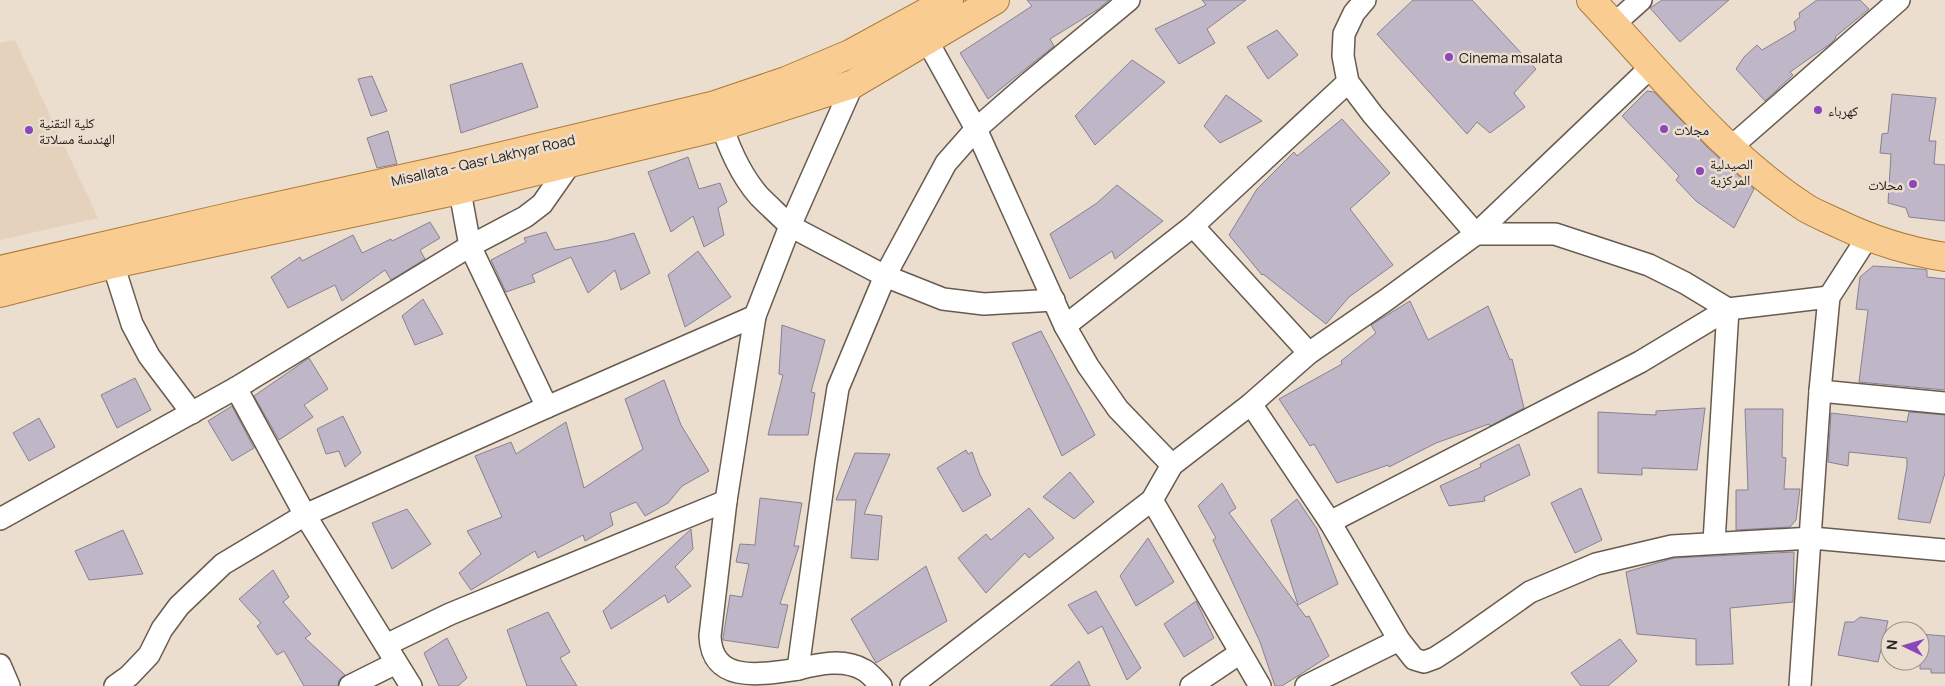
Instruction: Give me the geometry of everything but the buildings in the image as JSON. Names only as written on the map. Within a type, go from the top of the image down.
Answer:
[{"type":"main road","name":"Misallata - Qasr Lakhyar Road","points":[[0,270],[242,214],[458,179],[718,116],[786,81],[850,54],[921,29],[949,0]]},
{"type":"main road","points":[[0,293],[458,179],[570,164],[718,116],[853,84],[921,29],[995,0]]},
{"type":"main road","points":[[1592,0],[1625,9],[1766,179],[1808,209],[1867,238],[1896,247],[1945,257]]},
{"type":"main road","points":[[1625,9],[1652,66],[1736,142],[1777,165],[1817,194],[1874,221],[1901,230],[1945,239]]},
{"type":"street","points":[[798,669],[838,388],[885,276],[946,163],[976,129],[1129,0]]},
{"type":"street","points":[[1365,0],[1354,13],[1344,34],[1343,56],[1348,82],[1373,115],[1476,234],[1555,234],[1649,265],[1685,283],[1728,309]]},
{"type":"street","points":[[1736,142],[1899,0]]},
{"type":"street","points":[[921,29],[976,129],[1065,326],[1088,366],[1118,409],[1172,465]]},
{"type":"street","points":[[911,686],[1152,500],[1172,465],[1251,404],[1309,353],[1386,300],[1476,234],[1652,66]]},
{"type":"street","points":[[1065,326],[1194,226],[1348,82]]},
{"type":"street","points":[[853,84],[790,226],[755,316],[726,500],[710,650],[716,661],[728,670],[758,680],[819,664],[842,663],[864,670],[881,686]]},
{"type":"street","points":[[718,116],[738,164],[758,195],[790,226],[885,276],[943,299],[984,304],[1054,300]]},
{"type":"street","points":[[0,519],[236,388],[470,246],[525,217],[542,204],[570,164]]},
{"type":"street","points":[[458,179],[470,246],[547,407]]},
{"type":"street","points":[[1194,226],[1309,353]]},
{"type":"street","points":[[1800,686],[1812,538],[1820,391],[1829,297],[1867,238]]},
{"type":"street","points":[[113,264],[132,324],[144,348],[192,413]]},
{"type":"street","points":[[1330,522],[1640,362],[1728,309],[1829,297]]},
{"type":"street","points":[[1714,542],[1728,309]]},
{"type":"street","points":[[115,686],[129,676],[149,655],[162,629],[180,606],[223,564],[305,516],[755,316]]},
{"type":"street","points":[[236,388],[305,516],[410,686]]},
{"type":"street","points":[[1820,391],[1945,403]]},
{"type":"street","points":[[1251,404],[1330,522],[1399,640],[1414,659],[1424,662],[1435,658],[1455,645],[1530,592],[1596,564],[1672,546],[1714,542],[1812,538],[1945,550]]},
{"type":"street","points":[[386,645],[450,614],[726,500]]},
{"type":"street","points":[[1152,500],[1260,686]]},
{"type":"street","points":[[1306,686],[1399,640]]},
{"type":"street","points":[[1191,686],[1240,653]]},
{"type":"street","points":[[350,686],[396,663]]},
{"type":"street","points":[[0,666],[9,686]]},
{"type":"shaded area","name":"كلية التقنية الهندسة مسلاتة","points":[[15,40],[98,218],[0,240],[0,43]]},
{"type":"place","name":"Cinema msalata","points":[[1449,57]]},
{"type":"place","name":"كهرباء","points":[[1818,110]]},
{"type":"place","name":"مجلات","points":[[1664,129]]},
{"type":"place","name":"كلية التقنية الهندسة مسلاتة","points":[[29,130]]},
{"type":"place","name":"الصيدلية المركزية","points":[[1700,171]]},
{"type":"place","name":"محلات","points":[[1913,184]]}]
